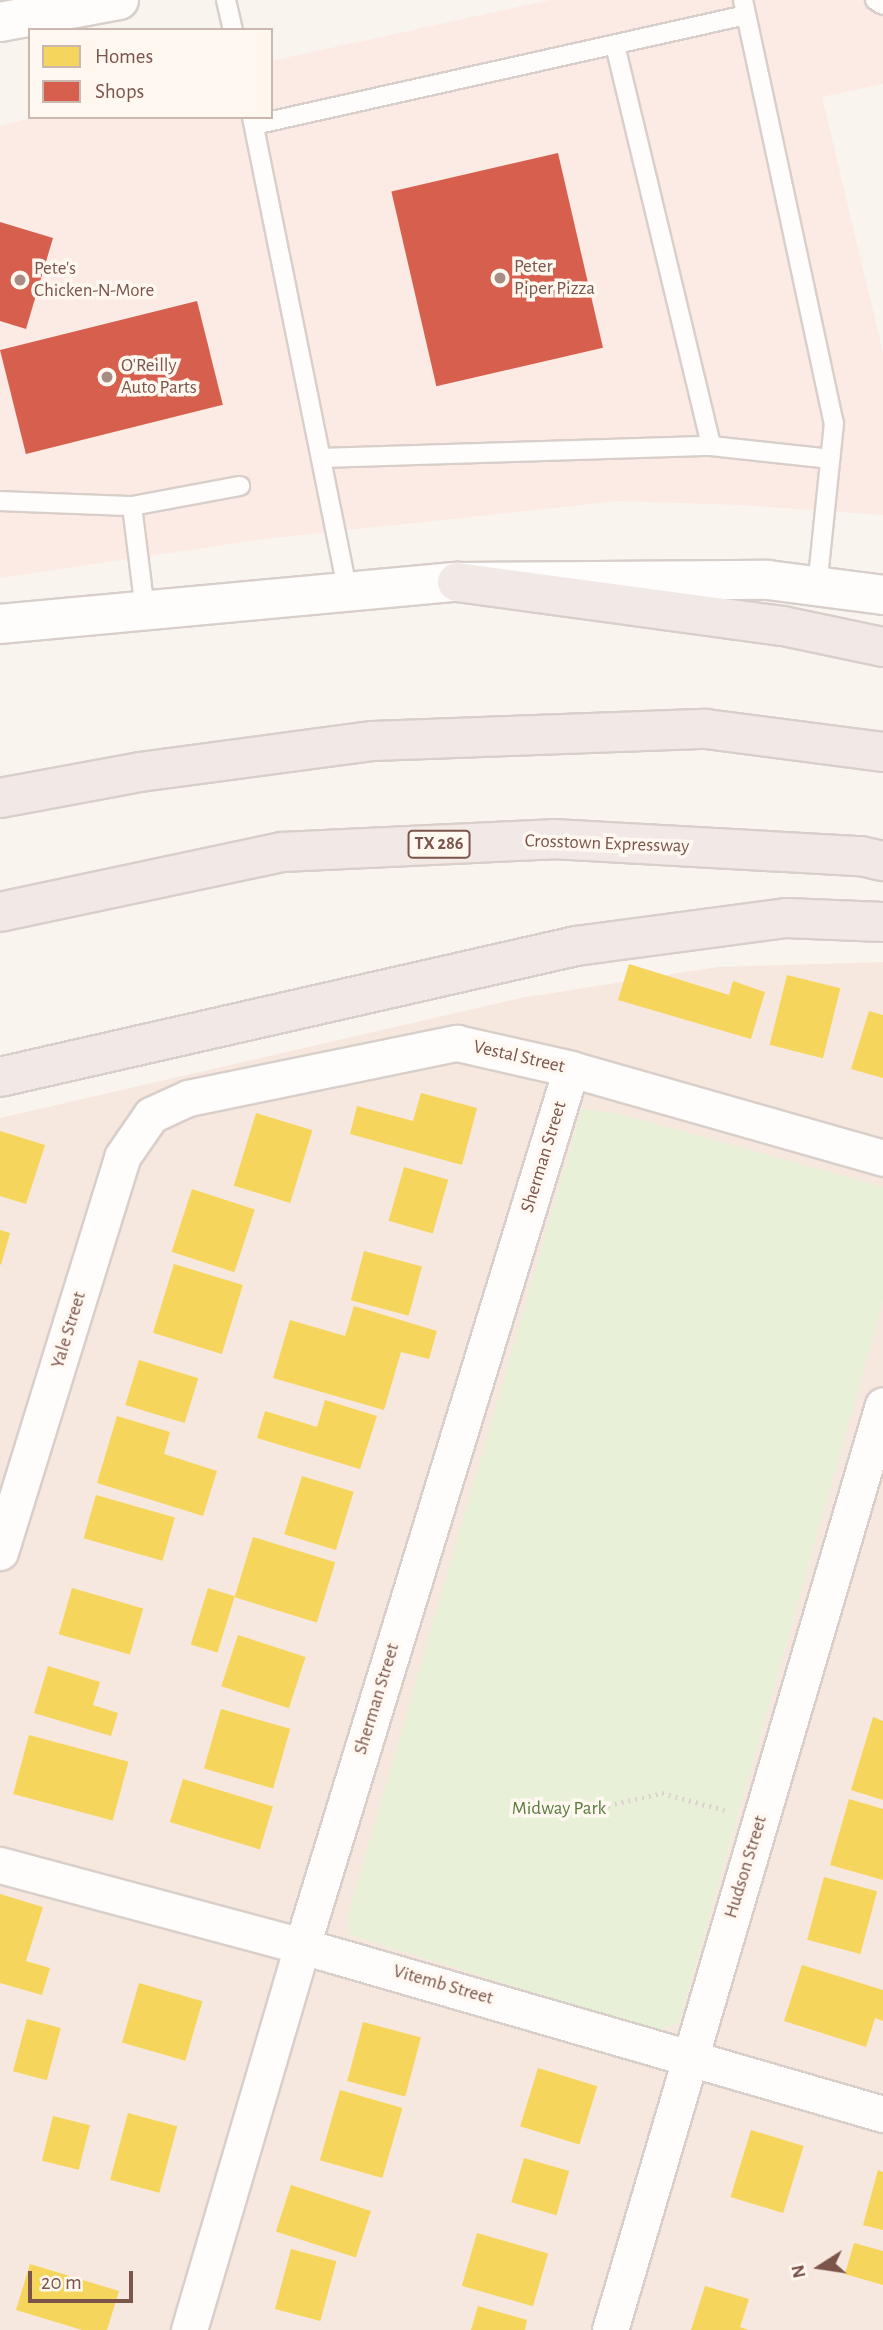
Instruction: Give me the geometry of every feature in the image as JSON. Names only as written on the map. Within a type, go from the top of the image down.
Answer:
[{"type":"highway","points":[[457,582],[783,626],[883,647]]},
{"type":"highway","points":[[0,799],[140,772],[373,741],[706,729],[883,752]]},
{"type":"highway","name":"Crosstown Expressway","points":[[0,912],[282,852],[553,839],[861,856],[883,861]]},
{"type":"highway","points":[[0,1077],[576,946],[786,918],[883,922]]},
{"type":"main road","points":[[0,22],[95,2]]},
{"type":"main road","points":[[0,624],[457,582],[768,580],[883,595]]},
{"type":"street","name":"Vestal Street","points":[[151,1115],[188,1098],[457,1043],[571,1069],[883,1158]]},
{"type":"street","name":"Sherman Street","points":[[189,2330],[302,1945],[571,1069]]},
{"type":"street","name":"Yale Street","points":[[0,1552],[122,1157],[151,1115]]},
{"type":"street","name":"Hudson Street","points":[[610,2330],[883,1405]]},
{"type":"street","name":"Vitemb Street","points":[[0,1865],[302,1945],[883,2114]]},
{"type":"lane","points":[[226,0],[233,28]]},
{"type":"lane","points":[[875,0],[883,5]]},
{"type":"lane","points":[[273,117],[615,45],[745,8],[834,424],[817,587]]},
{"type":"lane","points":[[615,45],[711,446]]},
{"type":"lane","points":[[253,121],[348,592]]},
{"type":"lane","points":[[321,458],[711,446],[830,459]]},
{"type":"lane","points":[[0,501],[132,506],[240,486]]},
{"type":"lane","points":[[132,506],[145,610]]},
{"type":"path","points":[[601,1807],[662,1793],[728,1811]]},
{"type":"shaded area","points":[[550,0],[883,0],[883,84],[822,97],[883,353],[883,515],[741,505],[619,501],[263,539],[0,578],[0,126],[28,119],[273,119],[273,61]]},
{"type":"shaded area","points":[[883,962],[883,1187],[620,1114],[582,1109],[679,2023],[883,1302],[883,2330],[0,2330],[0,1118],[521,998],[717,967]]},
{"type":"green space","name":"Midway Park","points":[[582,1109],[620,1114],[883,1187],[883,1302],[679,2023],[658,2031],[350,1935],[347,1919]]},
{"type":"building: Homes","points":[[629,964],[729,995],[733,981],[765,992],[751,1039],[618,1000]]},
{"type":"building: Homes","points":[[787,975],[840,988],[823,1058],[770,1045]]},
{"type":"building: Homes","points":[[869,1011],[883,1015],[883,1078],[851,1069]]},
{"type":"building: Homes","points":[[421,1093],[477,1108],[462,1165],[350,1134],[357,1106],[413,1121]]},
{"type":"building: Homes","points":[[256,1113],[312,1130],[290,1203],[234,1186]]},
{"type":"building: Homes","points":[[0,1131],[45,1145],[26,1204],[0,1196]]},
{"type":"building: Homes","points":[[404,1167],[448,1180],[433,1234],[389,1221]]},
{"type":"building: Homes","points":[[192,1189],[255,1209],[234,1272],[172,1252]]},
{"type":"building: Homes","points":[[0,1230],[10,1233],[1,1265],[0,1264]]},
{"type":"building: Homes","points":[[364,1251],[422,1267],[409,1316],[351,1300]]},
{"type":"building: Homes","points":[[174,1264],[243,1285],[222,1354],[153,1333]]},
{"type":"building: Homes","points":[[354,1306],[437,1331],[429,1359],[401,1352],[384,1410],[273,1378],[290,1320],[345,1336]]},
{"type":"building: Homes","points":[[139,1360],[198,1378],[185,1423],[125,1405]]},
{"type":"building: Homes","points":[[325,1400],[377,1416],[360,1469],[257,1438],[265,1411],[317,1427]]},
{"type":"building: Homes","points":[[117,1416],[170,1432],[164,1454],[217,1471],[203,1516],[97,1483]]},
{"type":"building: Homes","points":[[302,1476],[354,1492],[336,1550],[284,1534]]},
{"type":"building: Homes","points":[[96,1495],[175,1518],[162,1561],[84,1538]]},
{"type":"building: Homes","points":[[253,1537],[335,1562],[317,1622],[235,1597]]},
{"type":"building: Homes","points":[[72,1588],[143,1608],[130,1655],[59,1634]]},
{"type":"building: Homes","points":[[208,1588],[235,1596],[218,1653],[191,1644]]},
{"type":"building: Homes","points":[[238,1635],[306,1657],[289,1708],[221,1686]]},
{"type":"building: Homes","points":[[48,1666],[100,1682],[93,1705],[118,1713],[111,1736],[34,1713]]},
{"type":"building: Homes","points":[[221,1709],[290,1729],[273,1788],[204,1769]]},
{"type":"building: Homes","points":[[873,1717],[883,1721],[883,1800],[851,1790]]},
{"type":"building: Homes","points":[[29,1735],[128,1762],[113,1821],[13,1794]]},
{"type":"building: Homes","points":[[183,1779],[273,1806],[260,1850],[170,1822]]},
{"type":"building: Homes","points":[[849,1799],[883,1809],[883,1880],[830,1865]]},
{"type":"building: Homes","points":[[824,1877],[877,1891],[860,1954],[807,1940]]},
{"type":"building: Homes","points":[[0,1894],[43,1907],[26,1961],[50,1968],[42,1995],[0,1983]]},
{"type":"building: Homes","points":[[802,1965],[883,1990],[883,2021],[875,2018],[866,2047],[784,2021]]},
{"type":"building: Homes","points":[[139,1983],[202,2001],[185,2061],[122,2043]]},
{"type":"building: Homes","points":[[27,2019],[61,2028],[47,2080],[13,2071]]},
{"type":"building: Homes","points":[[363,2022],[421,2038],[405,2096],[347,2081]]},
{"type":"building: Homes","points":[[538,2068],[597,2086],[579,2144],[520,2126]]},
{"type":"building: Homes","points":[[340,2090],[402,2108],[382,2178],[320,2160]]},
{"type":"building: Homes","points":[[128,2113],[177,2126],[159,2193],[110,2180]]},
{"type":"building: Homes","points":[[53,2116],[90,2125],[79,2170],[42,2161]]},
{"type":"building: Homes","points":[[751,2130],[804,2146],[783,2213],[731,2197]]},
{"type":"building: Homes","points":[[524,2158],[569,2171],[556,2215],[511,2202]]},
{"type":"building: Homes","points":[[878,2170],[883,2172],[883,2230],[863,2225]]},
{"type":"building: Homes","points":[[291,2185],[371,2211],[356,2258],[276,2232]]},
{"type":"building: Homes","points":[[477,2233],[548,2253],[533,2306],[462,2286]]},
{"type":"building: Homes","points":[[854,2243],[883,2251],[883,2285],[845,2274]]},
{"type":"building: Homes","points":[[291,2249],[336,2261],[320,2321],[275,2309]]},
{"type":"building: Homes","points":[[30,2264],[119,2291],[107,2330],[82,2330],[16,2310]]},
{"type":"building: Homes","points":[[705,2286],[749,2299],[740,2327],[748,2330],[691,2330]]},
{"type":"building: Homes","points":[[478,2306],[527,2320],[525,2330],[471,2330]]},
{"type":"building: Shops","name":"Peter Piper Pizza","points":[[558,153],[603,348],[436,386],[391,191]]},
{"type":"building: Shops","name":"Pete's Chicken-N-More","points":[[0,222],[53,238],[26,329],[0,321]]},
{"type":"building: Shops","name":"O'Reilly Auto Parts","points":[[197,301],[223,405],[26,454],[0,350]]},
{"type":"place","name":"Peter Piper Pizza","points":[[500,278]]},
{"type":"place","name":"Pete's Chicken-N-More","points":[[20,280]]},
{"type":"place","name":"O'Reilly Auto Parts","points":[[107,377]]}]
